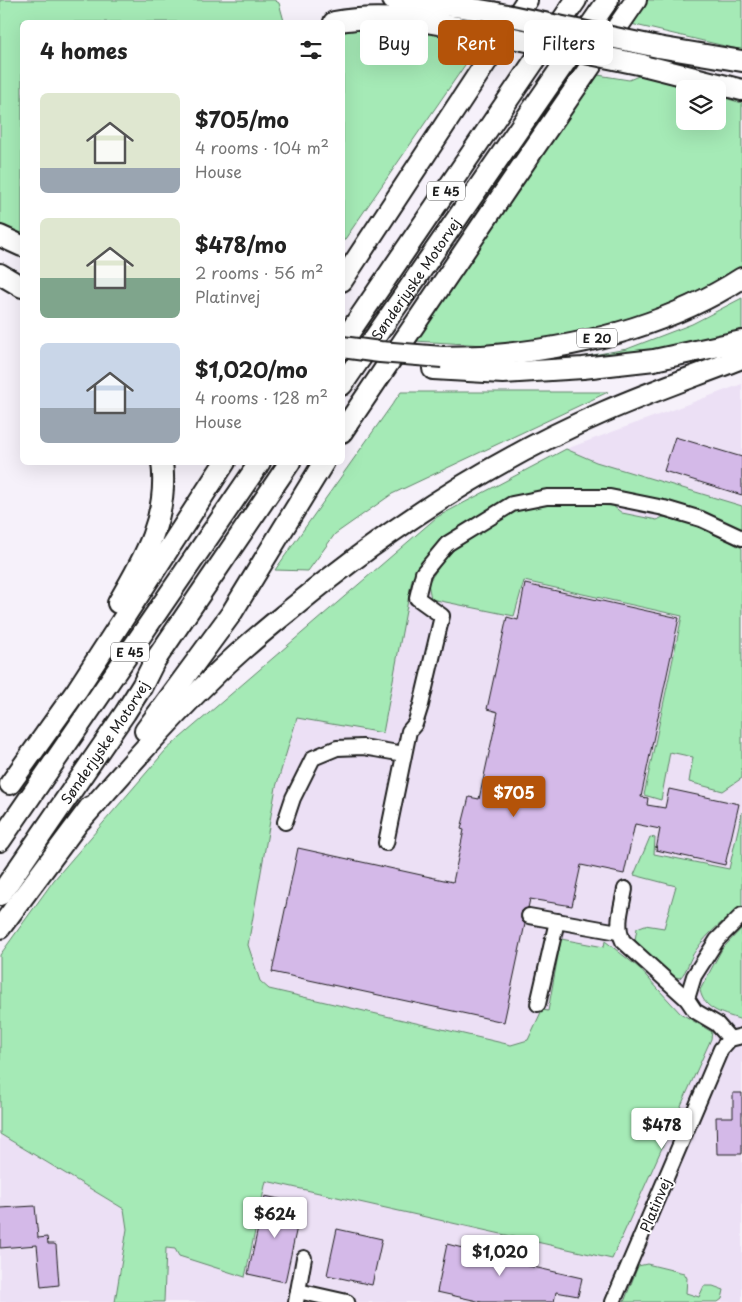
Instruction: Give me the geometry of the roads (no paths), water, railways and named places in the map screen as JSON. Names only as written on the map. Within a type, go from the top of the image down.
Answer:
[{"type":"highway","points":[[393,0],[492,12],[687,53],[742,61]]},
{"type":"highway","points":[[438,0],[462,7]]},
{"type":"highway","points":[[345,276],[525,0]]},
{"type":"highway","name":"Sønderjyske Motorvej","points":[[345,339],[576,0]]},
{"type":"highway","name":"Sønderjyske Motorvej","points":[[345,381],[608,0]]},
{"type":"highway","points":[[345,428],[636,0]]},
{"type":"highway","points":[[345,20],[389,18],[421,21],[479,31],[643,65],[742,90]]},
{"type":"highway","points":[[687,53],[715,65],[742,72]]},
{"type":"highway","points":[[345,253],[424,155]]},
{"type":"highway","points":[[0,236],[20,245]]},
{"type":"highway","points":[[0,274],[20,286]]},
{"type":"highway","name":"E 20","points":[[345,347],[438,363],[552,348],[604,336],[663,318],[720,292],[742,278]]},
{"type":"highway","points":[[345,357],[374,363],[438,363],[503,373],[582,368],[654,360],[742,341]]},
{"type":"highway","points":[[82,819],[163,728],[208,682],[254,640],[360,554],[427,508],[497,466],[567,430],[605,411],[742,358]]},
{"type":"highway","points":[[5,792],[138,569],[157,526],[162,500],[162,465]]},
{"type":"highway","points":[[5,792],[77,690],[223,465]]},
{"type":"highway","name":"Sønderjyske Motorvej","points":[[0,841],[258,465]]},
{"type":"highway","name":"Sønderjyske Motorvej","points":[[0,895],[124,713],[142,686],[154,662],[288,465]]},
{"type":"highway","points":[[0,928],[231,614],[322,465]]},
{"type":"street","points":[[386,844],[409,731],[415,724],[442,616],[418,598],[423,572],[447,544],[512,504],[547,497],[610,497],[664,508],[701,519],[742,538]]},
{"type":"street","points":[[284,822],[293,798],[313,758],[337,748],[363,747],[404,754]]},
{"type":"street","points":[[625,890],[618,932],[623,941],[687,999],[695,1011],[736,1037]]},
{"type":"street","points":[[687,999],[694,976],[717,940],[742,915]]},
{"type":"street","points":[[529,916],[618,932]]},
{"type":"street","points":[[538,1004],[557,921]]},
{"type":"street","name":"Platinvej","points":[[613,1302],[721,1049],[736,1037]]},
{"type":"street","points":[[304,1258],[297,1296],[347,1302]]}]
